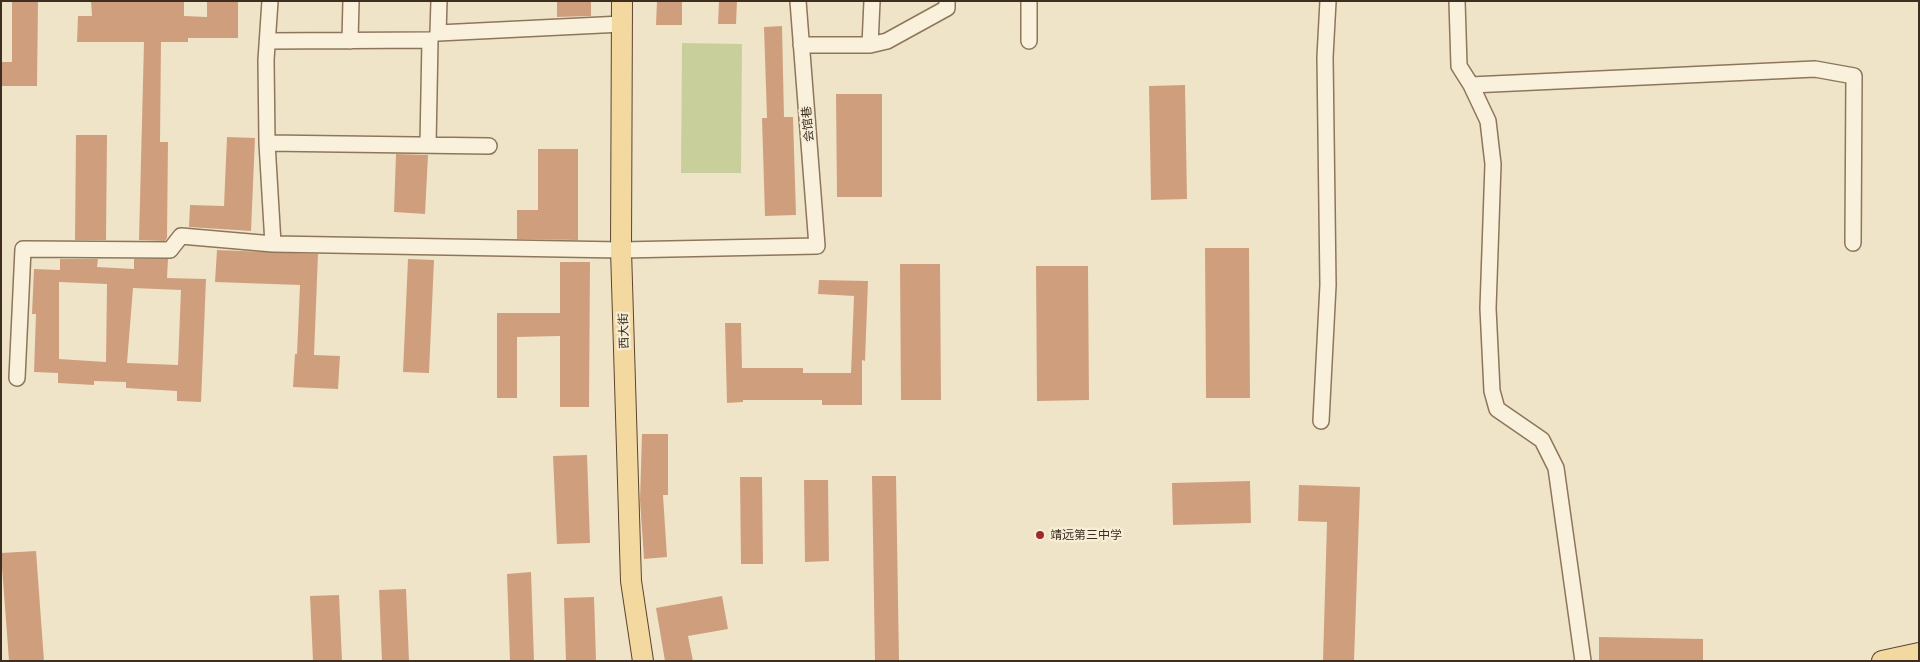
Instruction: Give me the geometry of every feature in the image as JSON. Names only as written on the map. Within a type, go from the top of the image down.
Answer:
[{"type":"main road","name":"西大街","points":[[622,1],[621,250],[631,581],[643,661]]},
{"type":"main road","points":[[1882,661],[1919,653]]},
{"type":"street","points":[[270,1],[267,143],[273,244]]},
{"type":"street","points":[[350,41],[352,1]]},
{"type":"street","points":[[438,1],[438,33],[622,24]]},
{"type":"street","name":"会馆巷","points":[[621,250],[817,246],[798,1]]},
{"type":"street","points":[[870,44],[872,1]]},
{"type":"street","points":[[801,45],[870,44],[887,41],[946,8],[947,1]]},
{"type":"street","points":[[1029,1],[1029,42]]},
{"type":"street","points":[[1321,421],[1328,285],[1325,56],[1328,1]]},
{"type":"street","points":[[1457,1],[1458,66],[1471,84],[1488,121],[1493,164],[1488,308],[1492,391],[1497,408],[1542,440],[1556,468],[1583,661]]},
{"type":"street","points":[[268,41],[430,40],[428,145]]},
{"type":"street","points":[[1471,84],[1815,69],[1854,76],[1853,243]]},
{"type":"street","points":[[267,143],[489,146]]},
{"type":"street","points":[[17,378],[23,249],[170,250],[181,236],[273,244],[621,250]]},
{"type":"green space","points":[[682,43],[742,44],[741,173],[681,173]]},
{"type":"building","points":[[12,1],[38,1],[37,86],[1,86],[1,62],[12,62]]},
{"type":"building","points":[[91,1],[184,1],[184,16],[207,17],[207,1],[238,1],[238,38],[188,38],[188,42],[161,42],[160,142],[168,142],[167,238],[165,241],[139,240],[144,42],[77,42],[78,16],[92,16]]},
{"type":"building","points":[[557,1],[591,1],[591,16],[557,17]]},
{"type":"building","points":[[657,1],[682,1],[682,25],[656,25]]},
{"type":"building","points":[[719,1],[737,1],[736,24],[718,24]]},
{"type":"building","points":[[782,26],[784,117],[793,117],[796,215],[765,216],[762,118],[767,118],[764,27]]},
{"type":"building","points":[[1185,85],[1187,199],[1151,200],[1149,86]]},
{"type":"building","points":[[836,94],[882,94],[882,197],[837,197]]},
{"type":"building","points":[[76,135],[107,135],[106,240],[75,240]]},
{"type":"building","points":[[227,137],[255,138],[251,231],[189,227],[190,205],[224,206]]},
{"type":"building","points":[[538,149],[578,149],[578,240],[517,239],[517,210],[538,210]]},
{"type":"building","points":[[396,154],[428,155],[425,214],[394,212]]},
{"type":"building","points":[[1205,248],[1249,248],[1250,398],[1206,398]]},
{"type":"building","points":[[217,250],[318,254],[314,355],[340,356],[338,389],[293,387],[295,354],[297,354],[300,285],[215,282]]},
{"type":"building","points":[[60,259],[98,259],[97,267],[134,269],[134,259],[168,259],[167,278],[206,279],[201,402],[177,401],[177,391],[126,388],[126,382],[94,381],[94,385],[58,383],[58,373],[34,372],[36,314],[32,314],[34,269],[60,270]],"holes":[[[59,282],[107,284],[106,362],[59,359]],[[133,288],[181,290],[178,365],[127,363]]]},
{"type":"building","points":[[408,259],[434,260],[429,373],[403,372]]},
{"type":"building","points":[[560,262],[590,262],[589,407],[560,407],[560,336],[517,337],[517,398],[497,398],[497,313],[560,313]]},
{"type":"building","points":[[900,264],[940,264],[941,400],[901,400]]},
{"type":"building","points":[[1036,266],[1088,266],[1089,400],[1037,401]]},
{"type":"building","points":[[819,280],[868,281],[865,361],[862,360],[862,405],[822,405],[822,400],[743,400],[743,402],[727,403],[725,323],[741,323],[742,368],[803,368],[803,373],[851,373],[854,296],[818,294]]},
{"type":"building","points":[[642,434],[668,434],[668,495],[663,495],[667,557],[644,559],[640,500]]},
{"type":"building","points":[[587,455],[590,543],[557,544],[553,456]]},
{"type":"building","points":[[872,476],[896,476],[899,661],[875,661]]},
{"type":"building","points":[[740,477],[762,477],[763,564],[741,564]]},
{"type":"building","points":[[804,480],[828,480],[829,561],[805,562]]},
{"type":"building","points":[[1250,481],[1251,523],[1173,525],[1172,483]]},
{"type":"building","points":[[1299,485],[1360,487],[1354,661],[1323,661],[1327,522],[1298,521]]},
{"type":"building","points":[[36,551],[44,661],[9,661],[1,553]]},
{"type":"building","points":[[531,572],[534,661],[510,661],[507,574]]},
{"type":"building","points":[[406,589],[409,661],[382,661],[379,590]]},
{"type":"building","points":[[339,595],[342,661],[313,661],[310,596]]},
{"type":"building","points":[[722,596],[728,629],[688,636],[693,661],[665,661],[656,608]]},
{"type":"building","points":[[594,597],[596,661],[566,661],[564,598]]},
{"type":"building","points":[[1599,637],[1703,639],[1703,661],[1599,661]]},
{"type":"place","name":"靖远第三中学","points":[[1040,535]]}]
